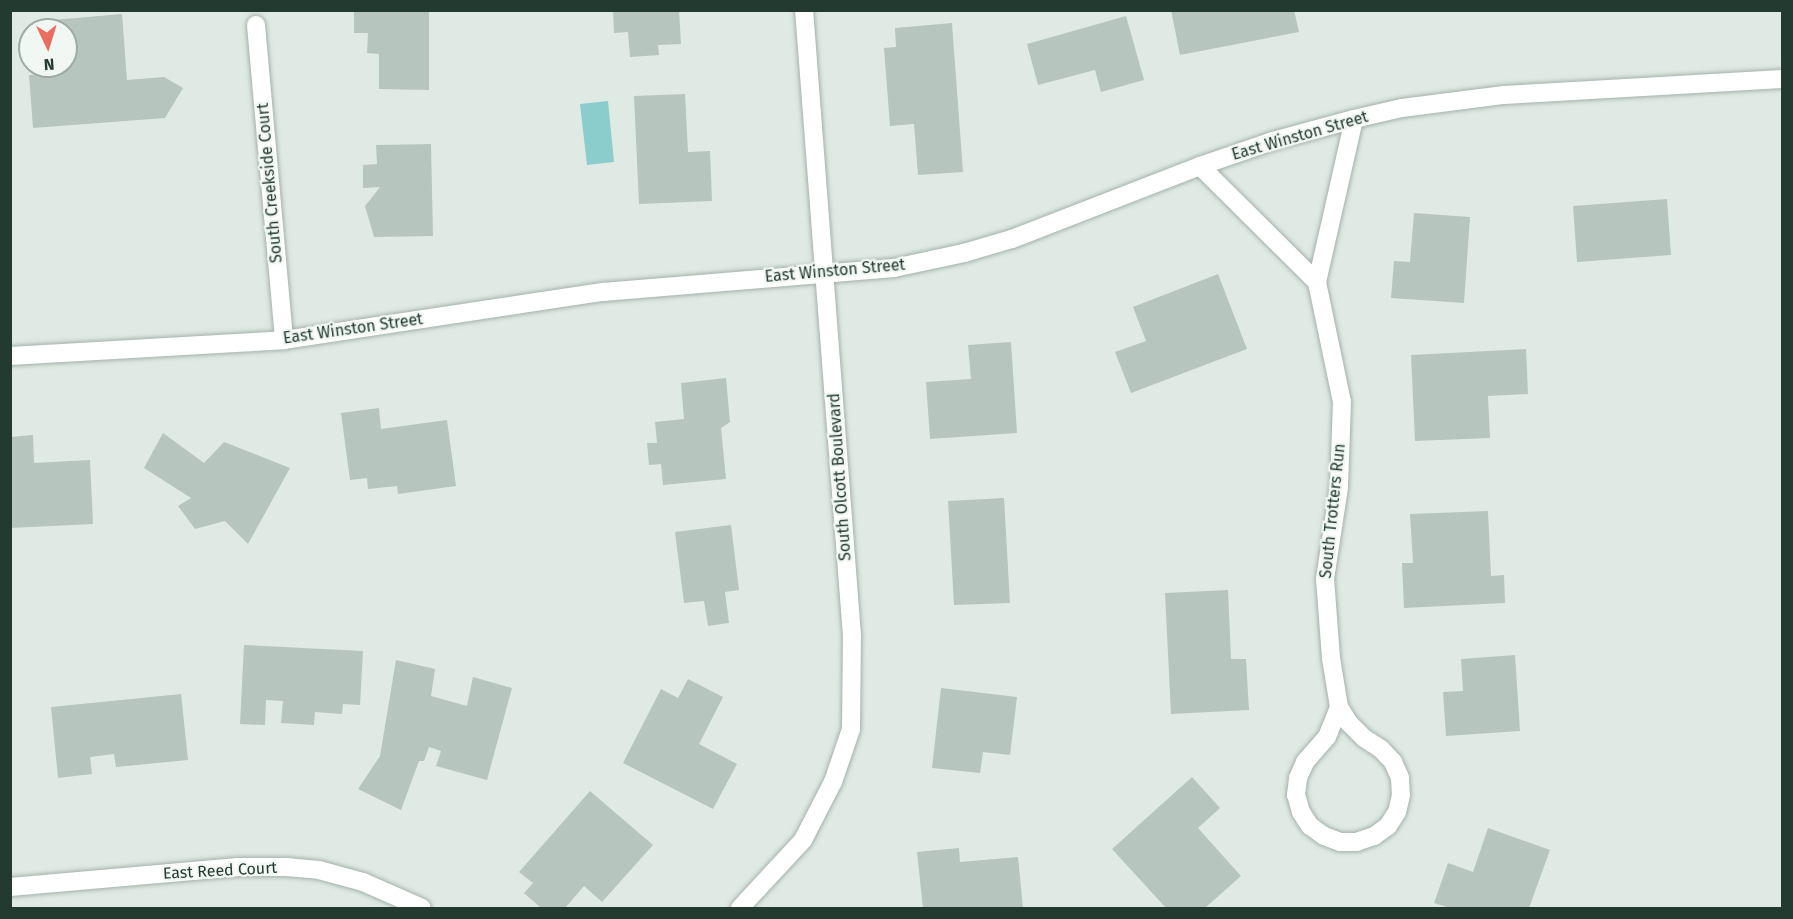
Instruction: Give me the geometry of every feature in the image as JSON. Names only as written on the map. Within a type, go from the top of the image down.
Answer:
[{"type":"street","name":"South Olcott Boulevard","points":[[740,908],[803,840],[833,782],[851,729],[852,636],[804,10]]},
{"type":"street","name":"South Creekside Court","points":[[256,25],[284,340]]},
{"type":"street","name":"East Winston Street","points":[[10,356],[284,340],[603,292],[894,268],[964,254],[1012,239],[1200,166],[1273,141],[1354,118],[1504,94],[1782,79]]},
{"type":"street","name":"South Trotters Run","points":[[1339,707],[1327,737],[1305,762],[1298,778],[1296,795],[1301,812],[1310,826],[1324,836],[1340,842],[1357,842],[1374,836],[1388,826],[1397,812],[1401,795],[1400,778],[1393,762],[1382,749],[1357,731],[1339,707],[1330,658],[1325,579],[1339,487],[1342,402],[1317,282],[1354,118]]},
{"type":"street","points":[[1200,166],[1317,282]]},
{"type":"street","name":"East Reed Court","points":[[10,887],[238,867],[286,867],[319,870],[363,882],[422,909]]},
{"type":"water","points":[[608,101],[614,162],[587,165],[580,104]]},
{"type":"building","points":[[354,10],[429,10],[429,90],[379,89],[379,54],[367,53],[368,33],[354,33]]},
{"type":"building","points":[[613,10],[679,10],[681,44],[658,45],[659,55],[630,57],[628,32],[614,33]]},
{"type":"building","points":[[1171,10],[1294,10],[1299,32],[1180,55]]},
{"type":"building","points":[[122,14],[127,80],[164,77],[183,88],[165,118],[33,128],[29,78],[78,78],[78,18],[76,18]]},
{"type":"building","points":[[1126,16],[1144,80],[1101,92],[1095,70],[1038,85],[1027,44]]},
{"type":"building","points":[[952,23],[963,172],[918,175],[914,124],[890,126],[884,48],[896,47],[895,28]]},
{"type":"building","points":[[685,94],[688,152],[710,151],[712,201],[639,204],[634,96]]},
{"type":"building","points":[[431,144],[433,236],[374,237],[365,206],[380,187],[363,188],[363,165],[377,164],[376,145]]},
{"type":"building","points":[[1667,199],[1671,255],[1577,262],[1573,206]]},
{"type":"building","points":[[1414,213],[1470,217],[1464,303],[1391,298],[1394,261],[1410,262]]},
{"type":"building","points":[[1218,274],[1247,349],[1131,393],[1115,352],[1146,341],[1133,307]]},
{"type":"building","points":[[1011,342],[1017,433],[930,439],[926,382],[971,379],[968,345]]},
{"type":"building","points":[[1526,349],[1528,394],[1488,396],[1490,438],[1415,441],[1411,355]]},
{"type":"building","points":[[726,378],[730,422],[721,428],[726,479],[663,485],[661,464],[649,465],[647,443],[657,443],[655,422],[684,419],[681,383]]},
{"type":"building","points":[[379,408],[381,429],[447,420],[456,486],[398,494],[397,486],[368,489],[367,478],[350,480],[341,413]]},
{"type":"building","points":[[163,433],[204,463],[224,442],[290,468],[248,544],[225,521],[195,529],[178,506],[191,498],[144,468]]},
{"type":"building","points":[[33,435],[34,463],[90,460],[93,524],[10,528],[10,437]]},
{"type":"building","points":[[1004,498],[1010,603],[954,605],[948,501]]},
{"type":"building","points":[[1488,511],[1491,576],[1504,575],[1505,603],[1404,608],[1402,563],[1413,563],[1410,514]]},
{"type":"building","points":[[731,525],[739,590],[725,592],[729,623],[708,626],[704,601],[684,603],[675,532]]},
{"type":"building","points":[[1228,590],[1231,659],[1246,659],[1249,710],[1171,714],[1165,593]]},
{"type":"building","points":[[244,645],[363,651],[360,705],[343,704],[342,714],[315,712],[314,725],[281,723],[283,701],[266,700],[265,725],[240,724]]},
{"type":"building","points":[[1515,655],[1520,731],[1446,736],[1443,692],[1463,691],[1461,659]]},
{"type":"building","points":[[396,660],[435,669],[431,696],[467,706],[473,677],[512,688],[487,780],[436,766],[441,751],[429,747],[424,761],[419,761],[401,810],[358,789],[380,756]]},
{"type":"building","points":[[688,679],[723,697],[699,744],[737,764],[713,809],[623,763],[661,689],[678,698]]},
{"type":"building","points":[[941,688],[1017,697],[1010,755],[983,752],[980,773],[932,768]]},
{"type":"building","points":[[181,694],[188,760],[116,767],[114,754],[90,757],[92,774],[58,778],[51,707]]},
{"type":"building","points":[[1192,777],[1220,808],[1198,828],[1241,876],[1205,908],[1166,908],[1112,849]]},
{"type":"building","points":[[590,791],[653,845],[602,902],[584,886],[565,908],[541,908],[524,893],[533,883],[519,872]]},
{"type":"building","points":[[1488,828],[1550,850],[1529,908],[1450,908],[1434,903],[1448,863],[1473,872]]},
{"type":"building","points":[[959,848],[960,862],[1018,857],[1023,908],[923,908],[917,852]]}]
